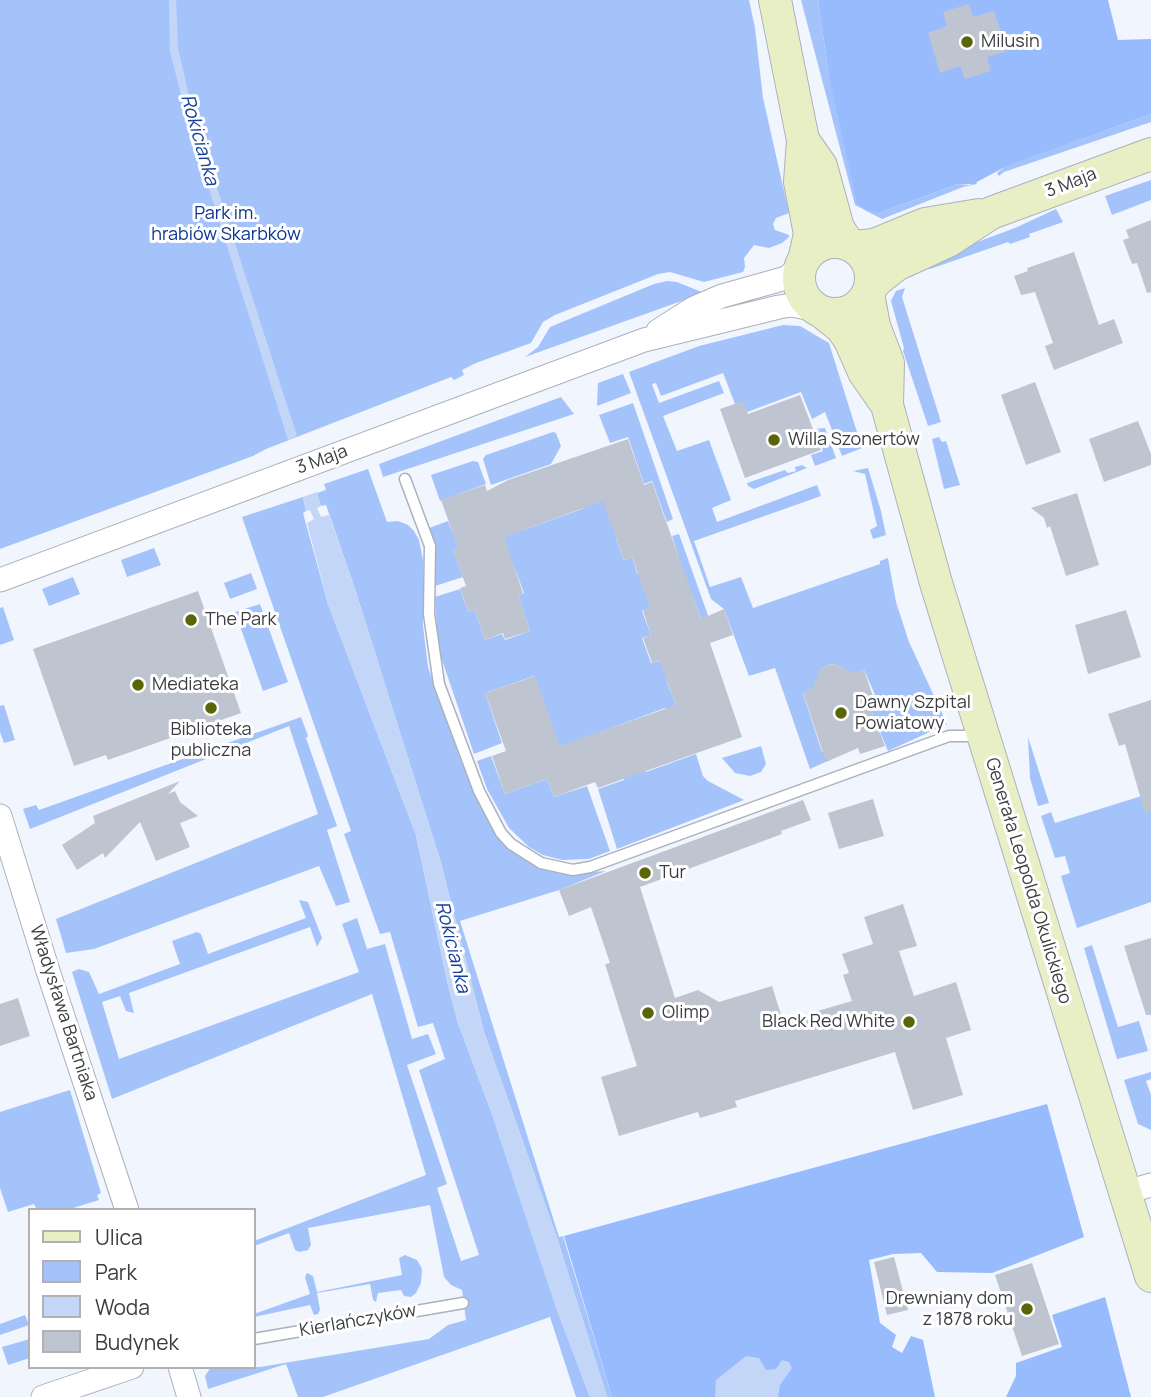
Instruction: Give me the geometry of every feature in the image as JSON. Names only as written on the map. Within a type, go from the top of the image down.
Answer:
[{"type":"street","points":[[775,0],[803,140],[800,182],[810,234],[802,263],[800,287],[806,300],[819,311],[835,314],[849,312],[860,305],[869,291],[869,264],[838,229],[821,166],[803,140]]},
{"type":"street","name":"3 Maja","points":[[869,291],[878,279],[896,265],[948,241],[991,214],[1151,154]]},
{"type":"street","name":"3 Maja","points":[[851,246],[874,245],[925,224],[991,214]]},
{"type":"street","points":[[802,263],[812,250],[824,244],[836,242],[851,246]]},
{"type":"street","name":"3 Maja","points":[[645,340],[694,308],[722,296],[786,278],[802,263]]},
{"type":"street","name":"Generała Leopolda Okulickiego","points":[[869,291],[874,326],[888,363],[887,405],[936,583],[983,736],[1139,1188],[1151,1276]]},
{"type":"street","name":"3 Maja","points":[[0,580],[645,340],[779,307],[792,305],[819,311]]},
{"type":"street","name":"Generała Leopolda Okulickiego","points":[[819,311],[846,334],[864,372],[887,405]]},
{"type":"street","name":"Władysława Bartniaka","points":[[0,816],[4,848],[126,1208]]},
{"type":"street","points":[[43,1397],[126,1369]]},
{"type":"street","points":[[181,1369],[189,1397]]},
{"type":"lane","points":[[405,479],[429,547],[429,614],[439,684],[479,791],[501,832],[512,844],[541,863],[573,870],[590,867],[949,736],[983,736]]},
{"type":"lane","name":"Kierlańczyków","points":[[256,1339],[463,1303]]},
{"type":"green space","name":"Park im. hrabiów Skarbków","points":[[0,0],[749,0],[763,98],[789,213],[776,218],[773,224],[775,230],[789,237],[769,248],[754,245],[744,258],[743,272],[704,282],[670,272],[658,274],[555,315],[543,322],[531,343],[476,363],[462,370],[464,375],[454,380],[451,377],[253,456],[0,549]]},
{"type":"green space","points":[[801,0],[818,0],[829,76],[879,213],[958,184],[970,185],[976,181],[977,184],[882,219],[855,205]]},
{"type":"green space","points":[[1151,114],[1151,122],[999,176],[997,173],[1006,166]]},
{"type":"green space","points":[[1151,180],[1151,200],[1112,215],[1105,196]]},
{"type":"green space","points":[[1056,209],[1063,222],[1029,234],[1030,237],[930,269],[924,267],[923,262],[1015,228]]},
{"type":"green space","points":[[667,281],[677,282],[704,293],[525,357],[538,347],[550,327]]},
{"type":"green space","points":[[905,288],[902,297],[941,422],[928,426],[903,351],[891,301],[896,291]]},
{"type":"green space","points":[[783,325],[800,326],[829,343],[862,448],[842,456],[825,412],[812,419],[801,392],[747,412],[735,404],[723,373],[661,396],[656,383],[652,384],[659,403],[719,381],[724,393],[663,416],[677,451],[709,440],[731,500],[712,508],[717,522],[817,485],[821,496],[694,541],[710,587],[741,577],[753,608],[880,564],[880,561],[888,558],[896,602],[909,642],[947,724],[888,751],[871,710],[880,706],[864,670],[847,676],[841,667],[835,664],[827,665],[820,670],[818,686],[803,693],[822,752],[827,751],[830,760],[810,769],[775,668],[749,676],[724,609],[711,599],[629,372],[699,346]]},
{"type":"green space","points":[[623,374],[631,393],[597,406],[598,383]]},
{"type":"green space","points":[[561,397],[574,414],[383,477],[379,464]]},
{"type":"green space","points":[[633,403],[673,519],[667,522],[652,481],[644,484],[628,437],[610,443],[599,415]]},
{"type":"green space","points":[[825,428],[836,458],[815,466],[811,455],[823,451],[815,429]]},
{"type":"green space","points":[[556,433],[561,446],[551,464],[491,485],[483,459],[486,455]]},
{"type":"green space","points":[[939,437],[942,442],[946,441],[960,485],[944,489],[932,439]]},
{"type":"green space","points":[[473,461],[478,462],[486,484],[440,501],[431,475]]},
{"type":"green space","points":[[802,465],[807,468],[754,489],[748,486],[747,483],[785,470],[788,473],[796,471],[795,467]]},
{"type":"green space","points":[[868,468],[886,535],[873,539],[870,530],[877,526],[865,474],[853,471]]},
{"type":"green space","points":[[368,469],[387,522],[398,521],[408,525],[419,540],[423,560],[423,626],[428,667],[461,761],[490,825],[508,849],[543,869],[564,874],[606,871],[559,890],[460,921],[559,1237],[563,1236],[612,1397],[607,1397],[557,1238],[484,1032],[441,863],[355,589],[326,505],[321,506],[317,493],[326,490],[324,484]]},
{"type":"green space","points":[[601,496],[624,535],[616,538],[624,560],[632,557],[637,573],[679,558],[672,536],[679,534],[710,621],[703,624],[692,594],[642,611],[651,635],[642,638],[651,663],[667,658],[667,682],[678,710],[668,714],[665,708],[560,747],[534,676],[485,693],[502,743],[474,754],[441,657],[435,597],[460,589],[468,612],[475,610],[485,640],[502,634],[505,640],[530,631],[518,595],[524,593],[515,569],[497,537],[582,509]]},
{"type":"green space","points":[[303,497],[306,511],[303,513],[328,604],[416,835],[458,1023],[492,1114],[557,1310],[590,1397],[576,1397],[550,1317],[323,1397],[298,1397],[286,1364],[208,1389],[205,1376],[210,1369],[256,1369],[429,1339],[448,1325],[466,1320],[462,1290],[451,1285],[444,1277],[430,1205],[308,1228],[311,1245],[308,1250],[295,1250],[289,1233],[256,1245],[256,1240],[426,1175],[372,994],[112,1099],[72,972],[79,969],[89,972],[99,994],[180,964],[172,941],[197,932],[201,934],[208,954],[306,918],[299,900],[308,902],[322,938],[317,947],[310,927],[129,993],[134,1013],[126,1011],[120,996],[102,1002],[119,1059],[359,972],[342,924],[357,918],[367,949],[385,944],[412,1039],[428,1034],[436,1054],[407,1065],[447,1184],[437,1188],[461,1261],[479,1255],[419,1070],[445,1059],[433,1023],[418,1027],[390,932],[380,934],[344,834],[351,831],[242,517]]},
{"type":"green space","points":[[448,521],[454,536],[462,534],[466,545],[453,550],[463,577],[435,586],[436,555],[429,528]]},
{"type":"green space","points":[[154,548],[161,565],[127,577],[121,560]]},
{"type":"green space","points":[[251,573],[257,589],[230,599],[224,583]]},
{"type":"green space","points":[[73,577],[80,594],[49,606],[42,589]]},
{"type":"green space","points":[[260,604],[288,682],[263,691],[235,612]]},
{"type":"green space","points":[[3,607],[14,640],[0,645],[0,608]]},
{"type":"green space","points":[[4,705],[15,740],[4,743],[0,732],[0,706]]},
{"type":"green space","points":[[301,717],[337,826],[327,830],[350,902],[336,906],[319,866],[94,949],[66,953],[56,919],[318,814],[289,726],[30,829],[23,809],[36,805],[39,810]]},
{"type":"green space","points":[[1028,737],[1049,803],[1038,806],[1030,778]]},
{"type":"green space","points":[[761,746],[766,764],[761,772],[750,776],[735,773],[722,758]]},
{"type":"green space","points":[[696,754],[703,776],[708,781],[744,800],[617,849],[598,789],[624,780],[623,774],[644,766],[646,772]]},
{"type":"green space","points":[[491,756],[505,794],[547,779],[554,797],[587,786],[610,851],[589,859],[562,860],[543,855],[529,847],[509,828],[487,789],[477,761]]},
{"type":"green space","points":[[1151,793],[1151,902],[1077,928],[1061,876],[1070,873],[1065,856],[1055,858],[1041,816],[1051,812],[1055,823]]},
{"type":"green space","points":[[1092,945],[1118,1027],[1139,1021],[1148,1051],[1117,1059],[1084,948]]},
{"type":"green space","points":[[1151,1072],[1151,1079],[1146,1081],[1151,1095],[1151,1130],[1138,1124],[1124,1080]]},
{"type":"green space","points":[[70,1090],[101,1193],[97,1195],[99,1200],[73,1208],[36,1208],[34,1204],[8,1212],[0,1188],[0,1112]]},
{"type":"green space","points":[[405,1255],[417,1260],[422,1269],[421,1283],[411,1297],[404,1296],[401,1290],[378,1293],[376,1302],[373,1300],[370,1284],[317,1293],[320,1310],[318,1314],[314,1315],[310,1305],[256,1317],[256,1313],[310,1294],[305,1277],[307,1273],[313,1276],[317,1292],[402,1275],[399,1258]]},
{"type":"green space","points":[[25,1315],[28,1322],[28,1325],[0,1335],[0,1324]]},
{"type":"green space","points":[[28,1340],[28,1359],[8,1365],[2,1347]]},
{"type":"shaded area","points":[[818,0],[1108,0],[1118,40],[1151,39],[1151,114],[1007,166],[973,184],[958,184],[879,213],[867,211],[857,203],[829,76]]},
{"type":"shaded area","points":[[1047,1104],[1084,1237],[992,1273],[937,1272],[921,1253],[893,1254],[869,1260],[880,1323],[896,1335],[892,1347],[902,1353],[911,1336],[923,1340],[935,1397],[612,1397],[564,1236]]},
{"type":"shaded area","points":[[1105,1297],[1131,1397],[1006,1397],[1016,1376],[1016,1363],[1062,1347],[1052,1315]]},
{"type":"water","name":"Rokicianka","points":[[169,0],[176,0],[178,48],[193,113],[297,436],[288,440],[189,125],[170,52]]},
{"type":"water","name":"Rokicianka","points":[[317,492],[321,506],[317,508],[321,517],[329,515],[355,589],[441,863],[484,1032],[557,1238],[607,1397],[590,1397],[557,1310],[492,1114],[458,1023],[416,835],[328,604],[307,523],[314,519],[310,510],[306,511],[303,497]]},
{"type":"water","points":[[746,1356],[759,1358],[766,1370],[776,1369],[782,1360],[789,1362],[792,1368],[780,1385],[778,1397],[715,1397],[716,1380]]},
{"type":"building","name":"Milusin","points":[[969,4],[973,17],[994,11],[1007,51],[987,57],[991,71],[965,79],[960,66],[940,73],[928,33],[947,26],[943,12]]},
{"type":"building","points":[[1151,220],[1151,292],[1147,293],[1137,263],[1132,264],[1123,240],[1129,238],[1126,230]]},
{"type":"building","points":[[1074,252],[1099,325],[1114,319],[1123,343],[1054,370],[1045,346],[1053,343],[1035,292],[1021,295],[1014,276],[1028,271],[1027,268]]},
{"type":"building","points":[[1035,382],[1061,452],[1026,465],[1001,395]]},
{"type":"building","name":"Willa Szonertów","points":[[800,395],[821,450],[745,478],[720,409],[743,401],[748,414]]},
{"type":"building","points":[[1138,421],[1151,454],[1151,465],[1104,482],[1089,439]]},
{"type":"building","points":[[628,439],[644,485],[652,482],[701,619],[724,609],[733,635],[710,643],[742,737],[598,788],[595,782],[554,797],[547,779],[505,794],[492,756],[506,751],[485,693],[535,676],[560,746],[676,705],[659,660],[652,663],[643,638],[651,635],[643,611],[650,608],[632,557],[624,560],[603,501],[504,537],[523,593],[518,595],[530,631],[505,639],[503,633],[485,640],[475,610],[468,612],[460,588],[466,586],[453,550],[458,548],[441,500],[485,485],[487,491],[508,480]]},
{"type":"building","points":[[1077,493],[1099,565],[1066,576],[1050,526],[1047,528],[1044,518],[1031,508]]},
{"type":"building","name":"Mediateka","points":[[198,591],[241,713],[108,760],[106,755],[74,766],[33,649]]},
{"type":"building","points":[[1126,610],[1141,657],[1088,674],[1075,625]]},
{"type":"building","name":"Dawny Szpital Powiatowy","points":[[835,664],[854,673],[864,670],[877,708],[871,710],[885,746],[860,754],[858,748],[826,762],[803,692],[812,689],[820,670]]},
{"type":"building","points":[[1151,700],[1151,812],[1145,813],[1125,744],[1119,746],[1108,714]]},
{"type":"building","points":[[180,781],[168,794],[175,791],[180,802],[198,816],[180,823],[190,847],[156,861],[140,822],[105,858],[103,853],[77,870],[62,845],[95,823],[93,816]]},
{"type":"building","points":[[873,799],[884,836],[839,849],[828,813]]},
{"type":"building","points":[[803,800],[811,820],[781,831],[782,834],[640,887],[675,998],[698,990],[719,1002],[772,986],[783,1021],[852,1001],[843,975],[849,973],[842,954],[873,944],[864,917],[903,904],[917,946],[899,951],[914,996],[956,982],[971,1030],[946,1038],[963,1095],[913,1110],[895,1052],[735,1101],[737,1107],[700,1118],[698,1112],[619,1136],[601,1077],[637,1066],[605,964],[610,963],[591,907],[569,916],[559,890]]},
{"type":"building","points":[[1151,938],[1151,1015],[1146,1015],[1124,946]]},
{"type":"building","points":[[18,998],[30,1036],[0,1046],[0,1004]]},
{"type":"building","points":[[894,1257],[908,1310],[887,1315],[874,1262]]},
{"type":"building","name":"Drewniany dom z 1878 roku","points":[[1032,1263],[1059,1344],[1022,1356],[995,1275]]},
{"type":"place","name":"Milusin","points":[[967,42]]},
{"type":"place","name":"Willa Szonertów","points":[[774,440]]},
{"type":"place","name":"The Park","points":[[191,620]]},
{"type":"place","name":"Mediateka","points":[[138,685]]},
{"type":"place","name":"Biblioteka publiczna","points":[[211,708]]},
{"type":"place","name":"Dawny Szpital Powiatowy","points":[[841,713]]},
{"type":"place","name":"Tur","points":[[645,873]]},
{"type":"place","name":"Olimp","points":[[648,1013]]},
{"type":"place","name":"Black Red White","points":[[909,1022]]},
{"type":"place","name":"Drewniany dom z 1878 roku","points":[[1027,1309]]}]
